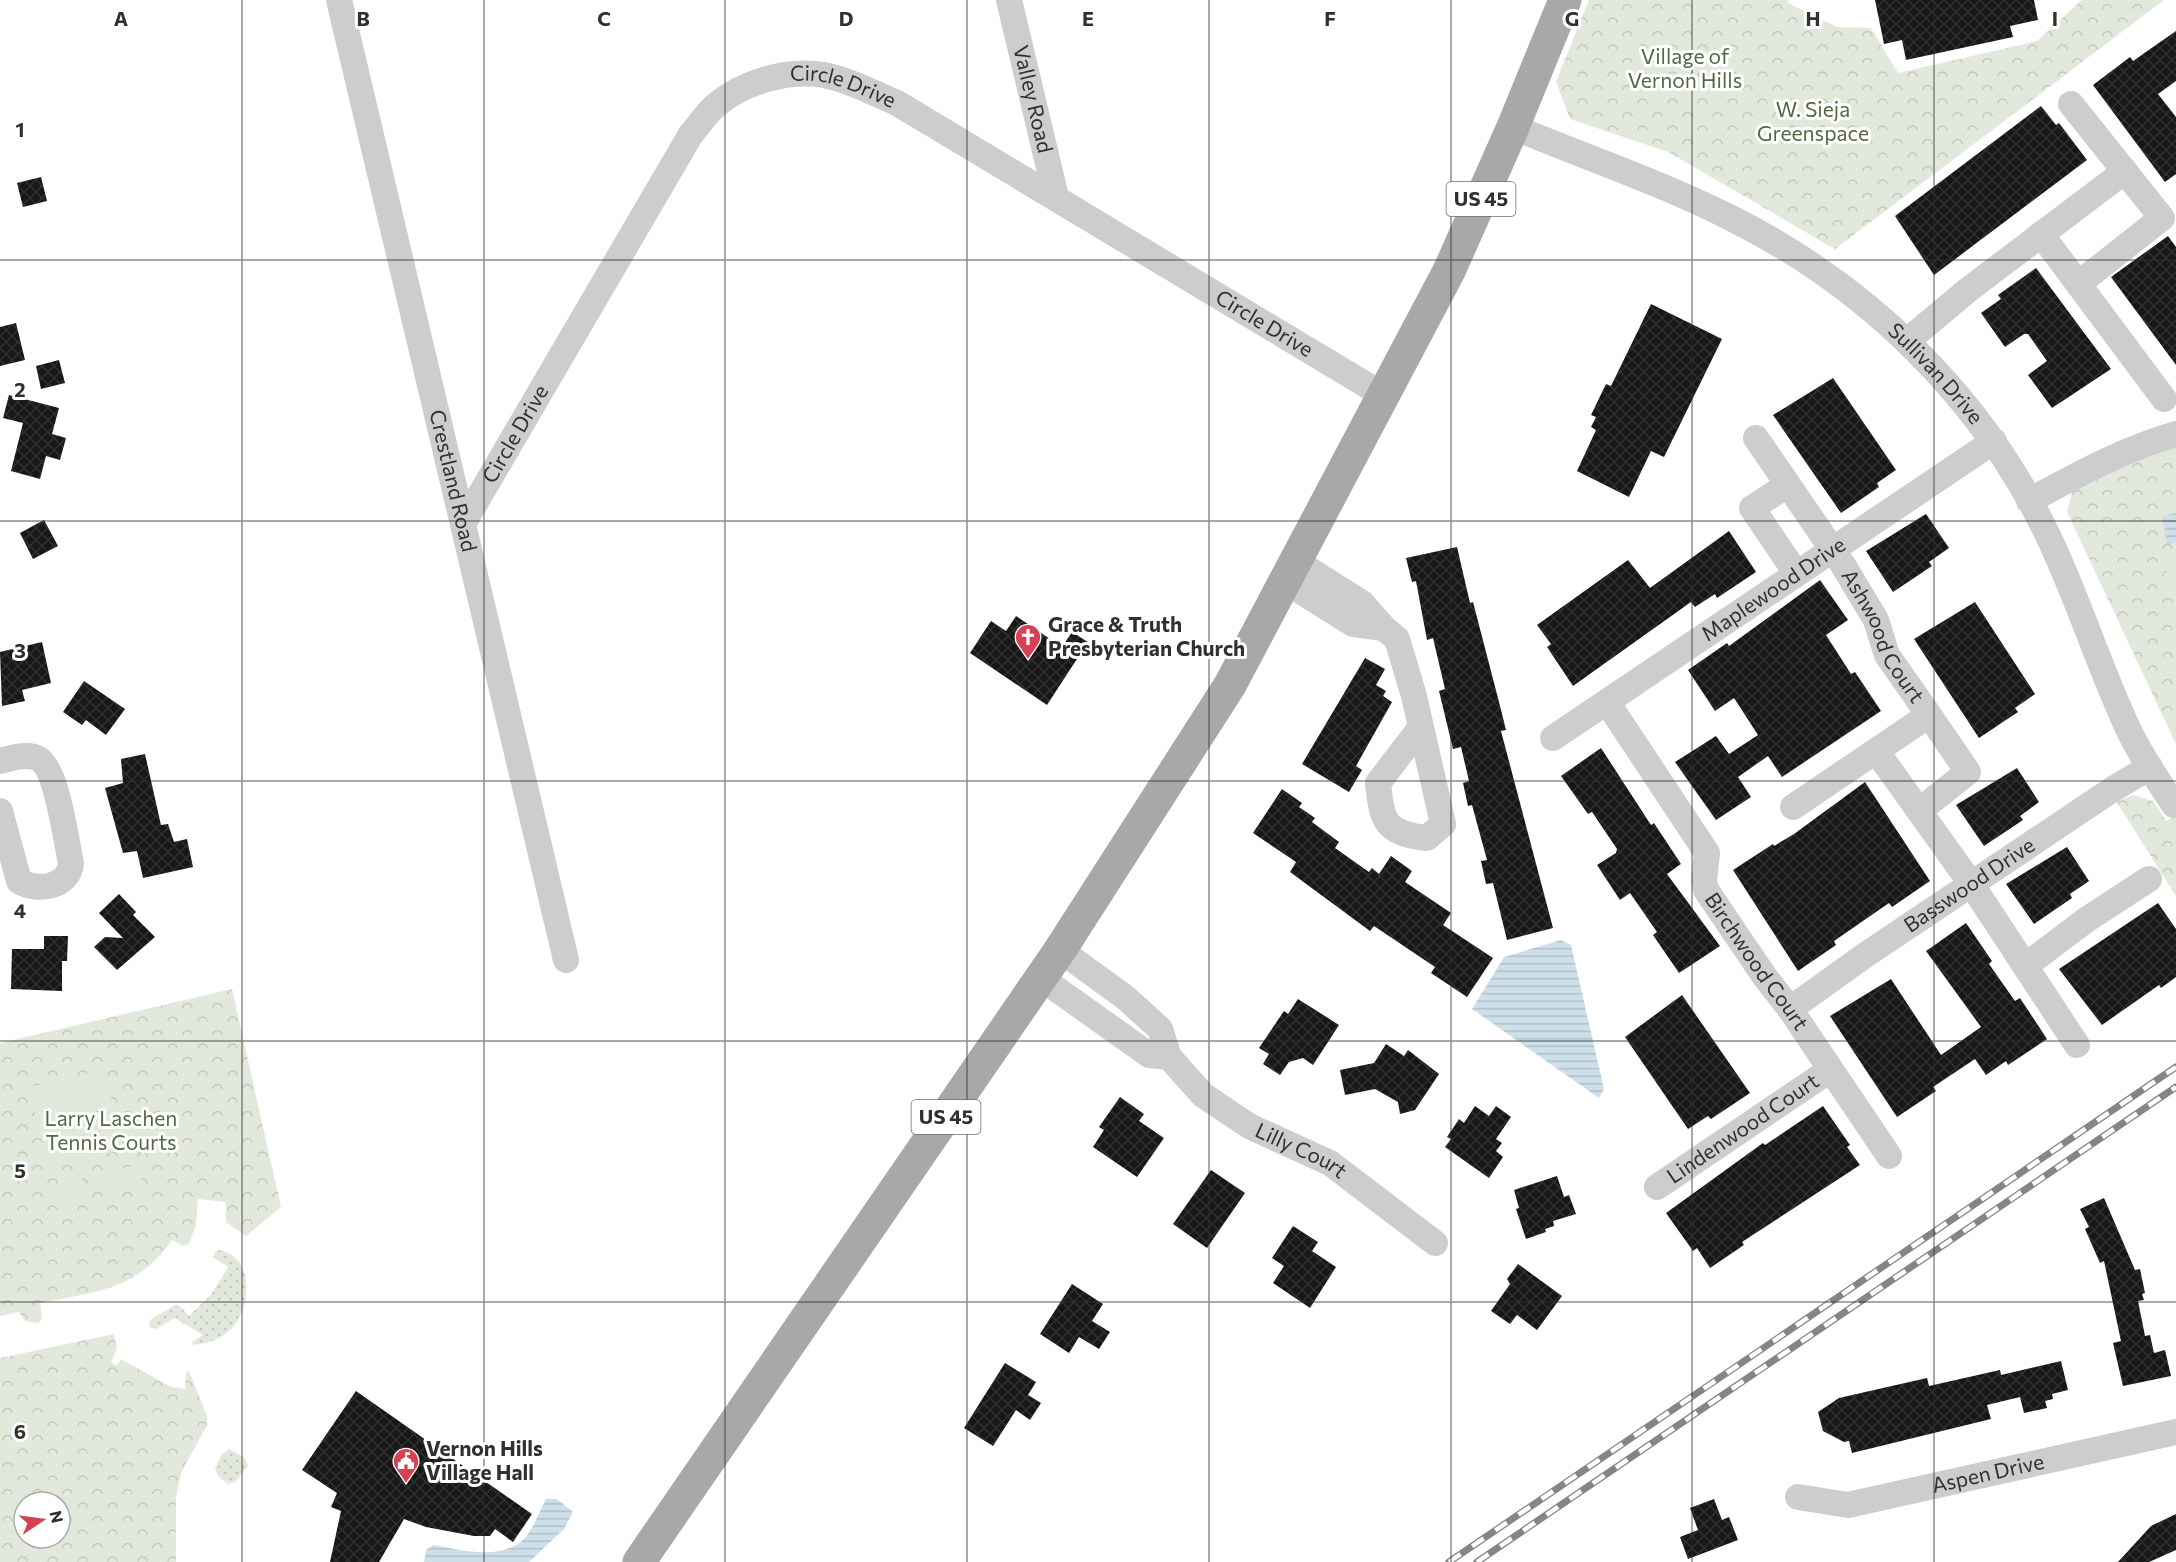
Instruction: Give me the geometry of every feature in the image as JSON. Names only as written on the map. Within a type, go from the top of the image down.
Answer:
[{"type":"main road","name":"US 45","points":[[639,1562],[1060,950],[1230,685],[1443,282],[1513,127],[1565,0]]},
{"type":"street","name":"Crestland Road","points":[[339,0],[566,960]]},
{"type":"street","name":"Valley Road","points":[[1009,0],[1056,197]]},
{"type":"street","name":"Circle Drive","points":[[463,524],[691,134],[714,107],[736,91],[755,83],[787,75],[823,75],[847,82],[897,103],[1383,394]]},
{"type":"street","points":[[2071,104],[2162,218],[2078,284]]},
{"type":"street","name":"Sullivan Drive","points":[[1513,127],[1646,179],[1729,217],[1784,246],[1874,310],[1907,341],[1974,414],[1994,441],[2029,501],[2050,540],[2123,717],[2150,768],[2174,805]]},
{"type":"street","points":[[1907,341],[2124,171]]},
{"type":"street","points":[[2041,234],[2164,399]]},
{"type":"street","points":[[2029,501],[2099,463],[2150,441],[2176,434]]},
{"type":"street","name":"Ashwood Court","points":[[1756,438],[1843,565],[1876,620],[1887,655],[1968,772],[1919,811]]},
{"type":"street","name":"Maplewood Drive","points":[[1553,738],[1830,549],[1994,441]]},
{"type":"street","points":[[1787,485],[1752,508],[1796,573]]},
{"type":"street","points":[[1291,572],[1362,603],[1397,639],[1421,727]]},
{"type":"street","name":"Birchwood Court","points":[[1606,702],[1707,853],[1704,880],[1706,890],[1889,1156]]},
{"type":"street","name":"Ashwood Court","points":[[1793,807],[1929,715]]},
{"type":"street","points":[[1877,752],[1972,885],[2077,1045]]},
{"type":"street","points":[[0,761],[23,756],[35,757],[43,761],[52,776],[71,863],[70,871],[65,879],[40,888],[28,887],[19,881],[0,811]]},
{"type":"street","name":"Basswood Drive","points":[[1790,1009],[2113,789],[2150,768]]},
{"type":"street","points":[[2025,966],[2086,920],[2149,879]]},
{"type":"street","name":"Lilly Court","points":[[1060,950],[1126,998],[1160,1029],[1169,1057],[1203,1095],[1249,1126],[1330,1163],[1435,1243]]},
{"type":"street","points":[[1041,978],[1149,1055],[1169,1057]]},
{"type":"street","name":"Lindenwood Court","points":[[1657,1187],[1830,1070]]},
{"type":"street","name":"Aspen Drive","points":[[1798,1497],[1848,1505],[2176,1432]]},
{"type":"green space","name":"W. Sieja Greenspace","points":[[1589,0],[1789,0],[1788,3],[1837,27],[1871,28],[1898,73],[2037,41],[2082,0],[2164,0],[1835,249],[1668,152],[1570,119],[1556,82]]},
{"type":"green space","points":[[2176,439],[2176,744],[2067,512],[2072,492]]},
{"type":"green space","points":[[2176,555],[2176,618],[2164,558]]},
{"type":"green space","points":[[2134,795],[2153,801],[2166,821],[2176,816],[2176,896],[2116,801]]},
{"type":"green space","name":"Larry Laschen Tennis Courts","points":[[232,989],[281,1207],[246,1236],[226,1222],[226,1202],[198,1199],[196,1225],[189,1244],[183,1246],[172,1240],[159,1257],[130,1279],[79,1296],[40,1303],[42,1319],[38,1323],[25,1321],[19,1312],[0,1316],[0,1043]]},
{"type":"green space","points":[[105,1070],[112,1104],[37,1121],[29,1087]]},
{"type":"green space","points":[[114,1116],[122,1150],[47,1167],[40,1132]]},
{"type":"green space","points":[[138,1165],[143,1184],[102,1194],[97,1175]]},
{"type":"green space","points":[[82,1178],[86,1196],[44,1207],[41,1188]]},
{"type":"green space","points":[[221,1250],[233,1256],[241,1264],[247,1288],[242,1313],[228,1332],[216,1340],[193,1345],[192,1342],[203,1335],[175,1318],[156,1329],[149,1327],[150,1320],[175,1305],[180,1306],[189,1316],[211,1295],[228,1267],[213,1257],[216,1251]]},
{"type":"green space","points":[[114,1334],[117,1348],[111,1363],[117,1365],[121,1359],[171,1387],[185,1389],[186,1372],[189,1371],[207,1416],[207,1425],[181,1473],[176,1498],[176,1562],[0,1562],[0,1358]]},
{"type":"green space","points":[[229,1449],[245,1458],[248,1466],[235,1482],[228,1484],[219,1477],[215,1469],[222,1454]]},
{"type":"water","points":[[2176,513],[2176,542],[2167,544],[2162,516]]},
{"type":"water","points":[[1561,940],[1571,945],[1604,1089],[1599,1098],[1472,1009],[1504,957]]},
{"type":"water","points":[[546,1499],[557,1499],[573,1512],[564,1529],[529,1562],[424,1562],[426,1550],[433,1545],[494,1552],[517,1545],[529,1533]]},
{"type":"building","points":[[1875,0],[2034,0],[2038,20],[2010,26],[2013,37],[1906,60],[1902,40],[1884,44]]},
{"type":"building","points":[[2176,31],[2176,81],[2158,94],[2176,117],[2176,174],[2165,182],[2093,85],[2130,57],[2133,61]]},
{"type":"building","points":[[2041,106],[2056,125],[2059,123],[2087,160],[1934,275],[1895,216]]},
{"type":"building","points":[[41,177],[47,201],[23,207],[17,183]]},
{"type":"building","points":[[2168,236],[2176,247],[2176,365],[2111,277]]},
{"type":"building","points":[[2036,268],[2111,369],[2052,408],[2028,375],[2047,361],[2028,334],[2024,334],[2005,347],[1981,313],[2001,299],[1998,295]]},
{"type":"building","points":[[1651,304],[1722,339],[1664,457],[1651,451],[1629,497],[1577,471],[1596,430],[1591,427],[1596,417],[1591,415],[1606,384],[1611,386]]},
{"type":"building","points":[[16,323],[25,360],[0,366],[0,327]]},
{"type":"building","points":[[59,360],[65,383],[41,389],[36,366]]},
{"type":"building","points":[[1833,378],[1896,470],[1877,483],[1879,487],[1841,513],[1773,415]]},
{"type":"building","points":[[9,395],[59,408],[52,434],[66,438],[60,460],[46,456],[40,479],[11,471],[23,423],[3,418]]},
{"type":"building","points":[[1926,514],[1949,548],[1929,562],[1932,566],[1893,592],[1866,551]]},
{"type":"building","points":[[44,520],[58,546],[33,559],[20,533]]},
{"type":"building","points":[[1729,531],[1756,572],[1717,598],[1715,594],[1695,607],[1691,602],[1573,686],[1547,647],[1551,644],[1537,625],[1628,560],[1650,588]]},
{"type":"building","points":[[1457,547],[1470,603],[1473,602],[1499,702],[1506,730],[1501,731],[1553,928],[1507,940],[1493,883],[1486,884],[1481,861],[1487,860],[1472,805],[1468,806],[1463,783],[1469,781],[1461,747],[1453,749],[1439,691],[1445,689],[1433,638],[1427,640],[1416,581],[1412,582],[1406,558]]},
{"type":"building","points":[[1820,580],[1848,620],[1826,635],[1851,674],[1855,672],[1881,711],[1782,777],[1768,756],[1738,777],[1751,797],[1716,820],[1675,762],[1716,736],[1729,754],[1758,735],[1734,698],[1715,711],[1688,670],[1727,643],[1729,646]]},
{"type":"building","points":[[1975,602],[2035,694],[2015,708],[2018,712],[1979,738],[1914,639]]},
{"type":"building","name":"Grace & Truth Presbyterian Church","points":[[1016,616],[1062,647],[1072,632],[1088,642],[1047,705],[970,653],[991,621],[1006,631]]},
{"type":"building","points":[[42,642],[51,683],[22,690],[25,701],[2,706],[0,652]]},
{"type":"building","points":[[1365,658],[1385,669],[1376,685],[1386,691],[1383,696],[1392,702],[1356,766],[1362,770],[1349,792],[1302,764]]},
{"type":"building","points":[[84,681],[125,709],[106,735],[86,720],[82,725],[63,712]]},
{"type":"building","points":[[1601,748],[1651,825],[1654,823],[1681,864],[1667,874],[1720,946],[1679,973],[1653,935],[1657,932],[1630,893],[1620,900],[1597,865],[1616,853],[1617,849],[1592,812],[1588,814],[1561,776]]},
{"type":"building","points":[[145,754],[161,825],[168,824],[174,842],[187,839],[193,867],[143,878],[137,851],[123,853],[105,788],[123,783],[121,759]]},
{"type":"building","points":[[2017,768],[2039,802],[2020,816],[2023,820],[1984,846],[1956,805]]},
{"type":"building","points":[[1865,782],[1930,881],[1892,907],[1889,903],[1834,941],[1836,945],[1798,971],[1733,870],[1773,844],[1774,846],[1794,834]]},
{"type":"building","points":[[1282,789],[1302,803],[1299,807],[1315,818],[1312,822],[1339,842],[1335,848],[1369,872],[1372,868],[1379,874],[1391,856],[1412,871],[1405,882],[1451,913],[1443,925],[1493,958],[1467,997],[1431,973],[1435,967],[1374,926],[1370,931],[1290,872],[1296,862],[1253,833]]},
{"type":"building","points":[[2067,847],[2089,881],[2070,894],[2072,898],[2034,924],[2006,884]]},
{"type":"building","points":[[119,894],[136,912],[133,915],[155,937],[117,970],[94,947],[105,937],[123,938],[99,913]]},
{"type":"building","points":[[2158,903],[2176,929],[2176,977],[2161,988],[2159,985],[2102,1025],[2059,969]]},
{"type":"building","points":[[1966,923],[1992,961],[1989,964],[2015,1001],[2020,998],[2047,1039],[2008,1065],[2006,1061],[1986,1075],[1975,1059],[1933,1087],[1936,1091],[1897,1117],[1830,1016],[1891,979],[1941,1055],[1981,1027],[1926,951]]},
{"type":"building","points":[[44,936],[68,936],[67,961],[62,961],[62,991],[11,989],[12,949],[44,949]]},
{"type":"building","points":[[1682,995],[1750,1093],[1711,1119],[1708,1116],[1688,1129],[1625,1037]]},
{"type":"building","points":[[1298,999],[1339,1025],[1313,1065],[1303,1058],[1289,1062],[1280,1075],[1263,1064],[1269,1054],[1259,1048],[1284,1011],[1288,1014]]},
{"type":"building","points":[[1386,1044],[1404,1056],[1408,1050],[1439,1074],[1415,1110],[1400,1114],[1398,1102],[1375,1089],[1345,1095],[1340,1070],[1374,1063]]},
{"type":"building","points":[[1120,1097],[1144,1114],[1139,1121],[1164,1138],[1137,1177],[1093,1147],[1104,1130],[1099,1127]]},
{"type":"building","points":[[1475,1106],[1489,1116],[1496,1106],[1511,1117],[1496,1139],[1502,1143],[1496,1151],[1503,1157],[1489,1178],[1445,1147],[1451,1139],[1447,1137],[1459,1119],[1464,1123]]},
{"type":"building","points":[[1823,1106],[1850,1145],[1847,1147],[1860,1165],[1742,1242],[1744,1245],[1710,1268],[1697,1248],[1693,1251],[1666,1213],[1763,1143],[1765,1145]]},
{"type":"building","points":[[1211,1170],[1245,1193],[1207,1248],[1173,1224]]},
{"type":"building","points":[[1557,1176],[1564,1197],[1569,1195],[1576,1214],[1553,1221],[1554,1226],[1545,1229],[1546,1232],[1526,1239],[1516,1209],[1519,1208],[1514,1190]]},
{"type":"building","points":[[2104,1198],[2135,1270],[2140,1269],[2145,1293],[2142,1294],[2144,1300],[2138,1301],[2145,1336],[2150,1335],[2154,1353],[2165,1350],[2171,1376],[2123,1386],[2113,1343],[2121,1341],[2104,1261],[2100,1263],[2085,1229],[2089,1227],[2080,1209]]},
{"type":"building","points":[[1293,1226],[1318,1242],[1312,1251],[1336,1267],[1310,1308],[1273,1283],[1284,1266],[1272,1258]]},
{"type":"building","points":[[1518,1264],[1562,1296],[1537,1330],[1517,1315],[1510,1324],[1491,1311],[1510,1284],[1507,1279]]},
{"type":"building","points":[[1072,1284],[1103,1304],[1092,1321],[1110,1332],[1099,1349],[1079,1337],[1069,1353],[1040,1334]]},
{"type":"building","points":[[2061,1361],[2068,1390],[2052,1394],[2053,1399],[2045,1401],[2047,1408],[2024,1413],[2020,1397],[1987,1405],[1991,1419],[1852,1453],[1849,1441],[1844,1442],[1823,1431],[1818,1412],[1839,1398],[1927,1378],[1929,1386],[2000,1370],[2001,1375]]},
{"type":"building","points":[[1005,1363],[1036,1382],[1028,1395],[1041,1403],[1030,1420],[1016,1410],[993,1446],[964,1428]]},
{"type":"building","name":"Vernon Hills Village Hall","points":[[356,1391],[532,1514],[513,1542],[495,1529],[490,1536],[474,1536],[426,1527],[404,1519],[379,1562],[330,1562],[341,1511],[331,1507],[337,1493],[302,1470]]},
{"type":"building","points":[[1714,1499],[1722,1520],[1729,1517],[1738,1540],[1688,1559],[1680,1537],[1698,1530],[1690,1508]]},
{"type":"building","points":[[2176,1514],[2176,1550],[2149,1562],[2118,1562],[2151,1526]]},
{"type":"railway","points":[[1449,1562],[2176,1067]]},
{"type":"railway","points":[[1477,1562],[2176,1087]]},
{"type":"place","name":"Grace & Truth Presbyterian Church","points":[[1028,660]]},
{"type":"place","name":"Vernon Hills Village Hall","points":[[406,1484]]},
{"type":"park label","name":"Village of Vernon Hills","points":[[1685,69]]}]
